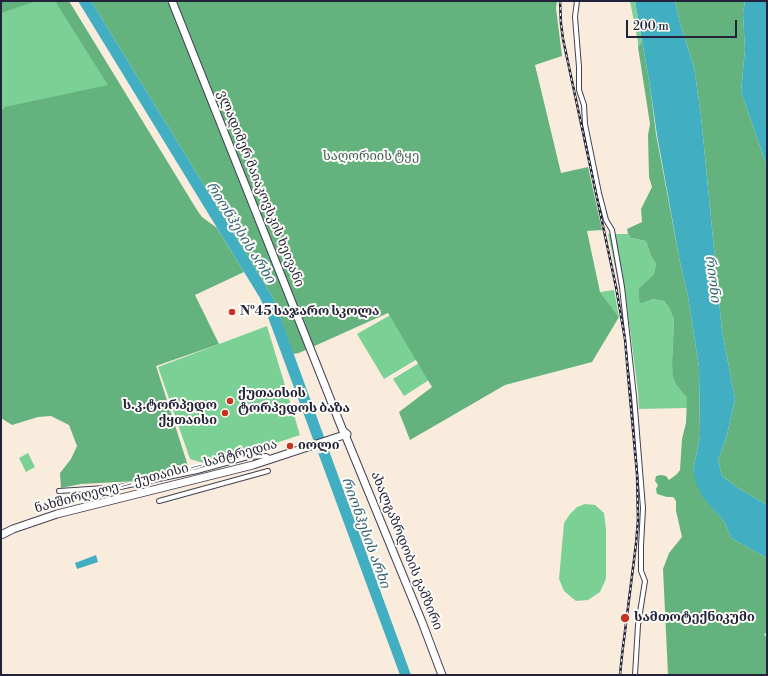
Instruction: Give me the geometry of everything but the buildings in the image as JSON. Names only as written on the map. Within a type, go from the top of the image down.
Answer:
[{"type":"main road","name":"ვლადიმერ მაიაკოვსკის ხეივანი","points":[[172,1],[343,435]]},
{"type":"main road","name":"ნახშირღელე — ქუთაისი — სამტრედია","points":[[1,535],[13,529],[57,514],[198,480],[272,459],[343,435]]},
{"type":"main road","name":"ახალგაზრდობის გამზირი","points":[[343,435],[422,622],[442,675]]},
{"type":"street","points":[[577,1],[575,17],[579,67],[579,90],[584,105],[587,137],[599,193],[606,220],[612,230],[622,287],[631,363],[644,508],[641,546],[641,571],[644,582],[638,625],[635,675]]},
{"type":"street","points":[[59,491],[120,487],[197,471],[248,457],[265,456],[272,459]]},
{"type":"street","points":[[159,501],[268,471]]},
{"type":"green space","points":[[1,1],[36,1],[1,13]]},
{"type":"green space","points":[[14,1],[64,1],[116,86],[1,257],[1,6]]},
{"type":"green space","points":[[55,1],[69,1],[197,210],[202,217],[217,228],[244,272],[195,295],[219,344],[156,366],[189,469],[137,481],[81,484],[61,488],[60,473],[71,459],[77,446],[69,425],[51,416],[38,417],[12,425],[1,418],[1,111],[5,107],[108,85]]},
{"type":"green space","name":"საღორიის ტყე","points":[[91,1],[557,1],[556,8],[562,56],[535,65],[561,173],[588,167],[602,230],[587,231],[600,292],[619,317],[592,362],[505,385],[410,440],[399,412],[432,387],[388,313],[299,353],[293,354],[274,300],[269,291]]},
{"type":"green space","points":[[630,1],[635,1],[642,41],[638,47],[638,42]]},
{"type":"green space","points":[[675,1],[745,1],[743,14],[745,49],[741,92],[767,166],[767,505],[738,488],[722,476],[718,460],[726,439],[735,399],[722,331],[701,116],[694,67],[680,23]]},
{"type":"green space","points":[[642,41],[650,86],[656,134],[680,262],[688,296],[699,367],[700,436],[693,471],[715,511],[725,523],[731,538],[767,558],[767,633],[764,634],[767,638],[767,675],[668,675],[663,569],[669,553],[682,537],[676,511],[676,501],[673,497],[657,494],[656,489],[658,485],[655,481],[656,476],[661,475],[666,476],[669,480],[680,470],[682,439],[686,423],[687,398],[677,386],[673,377],[672,362],[674,320],[670,309],[664,301],[653,299],[640,303],[639,288],[654,274],[656,264],[651,256],[646,241],[631,238],[627,229],[642,222],[641,209],[652,187],[649,177],[648,135],[650,124],[638,47]]},
{"type":"green space","points":[[608,234],[628,234],[631,238],[646,241],[651,256],[656,264],[654,274],[639,288],[646,302],[653,299],[664,301],[670,309],[674,320],[672,362],[677,386],[687,398],[687,408],[639,409],[625,291],[620,290]]},
{"type":"green space","points":[[614,290],[619,317],[600,292]]},
{"type":"green space","points":[[392,314],[419,358],[384,379],[357,334]]},
{"type":"green space","name":"ქუთაისის ტორპედოს ბაზა","points":[[267,326],[300,435],[210,465],[190,459],[158,367]]},
{"type":"green space","points":[[419,363],[429,380],[404,396],[393,379]]},
{"type":"green space","points":[[28,453],[35,467],[26,472],[19,458]]},
{"type":"green space","points":[[585,504],[595,505],[604,513],[606,529],[606,579],[600,592],[588,600],[576,601],[564,591],[559,579],[564,523],[577,507]]},
{"type":"water","points":[[78,1],[91,1],[274,300],[411,675],[400,675],[260,298]]},
{"type":"water","name":"რიონი","points":[[635,1],[675,1],[680,23],[694,67],[701,116],[722,331],[735,399],[726,439],[718,460],[722,476],[738,488],[767,505],[767,558],[731,538],[725,523],[702,496],[696,483],[693,471],[700,436],[699,367],[688,296],[680,262],[657,135]]},
{"type":"water","points":[[745,1],[767,1],[767,166],[741,92],[745,49],[743,14]]},
{"type":"water","points":[[96,555],[98,562],[77,569],[75,563]]},
{"type":"railway","points":[[560,1],[563,39],[616,287],[625,339],[637,474],[638,520],[620,675]]},
{"type":"place","name":"№45 საჯარო სკოლა","points":[[232,312]]},
{"type":"place","name":"ქუთაისის ტორპედოს ბაზა","points":[[230,401]]},
{"type":"place","name":"ს.კ.ტორპედო ქყთაისი","points":[[225,413]]},
{"type":"place","name":"იოლი","points":[[290,446]]},
{"type":"place","name":"სამთოტექნიკუმი","points":[[625,618]]},
{"type":"water label","name":"რიონჰესის არხი","points":[[240,233]]},
{"type":"water label","name":"რიონჰესის არხი","points":[[365,533]]}]
